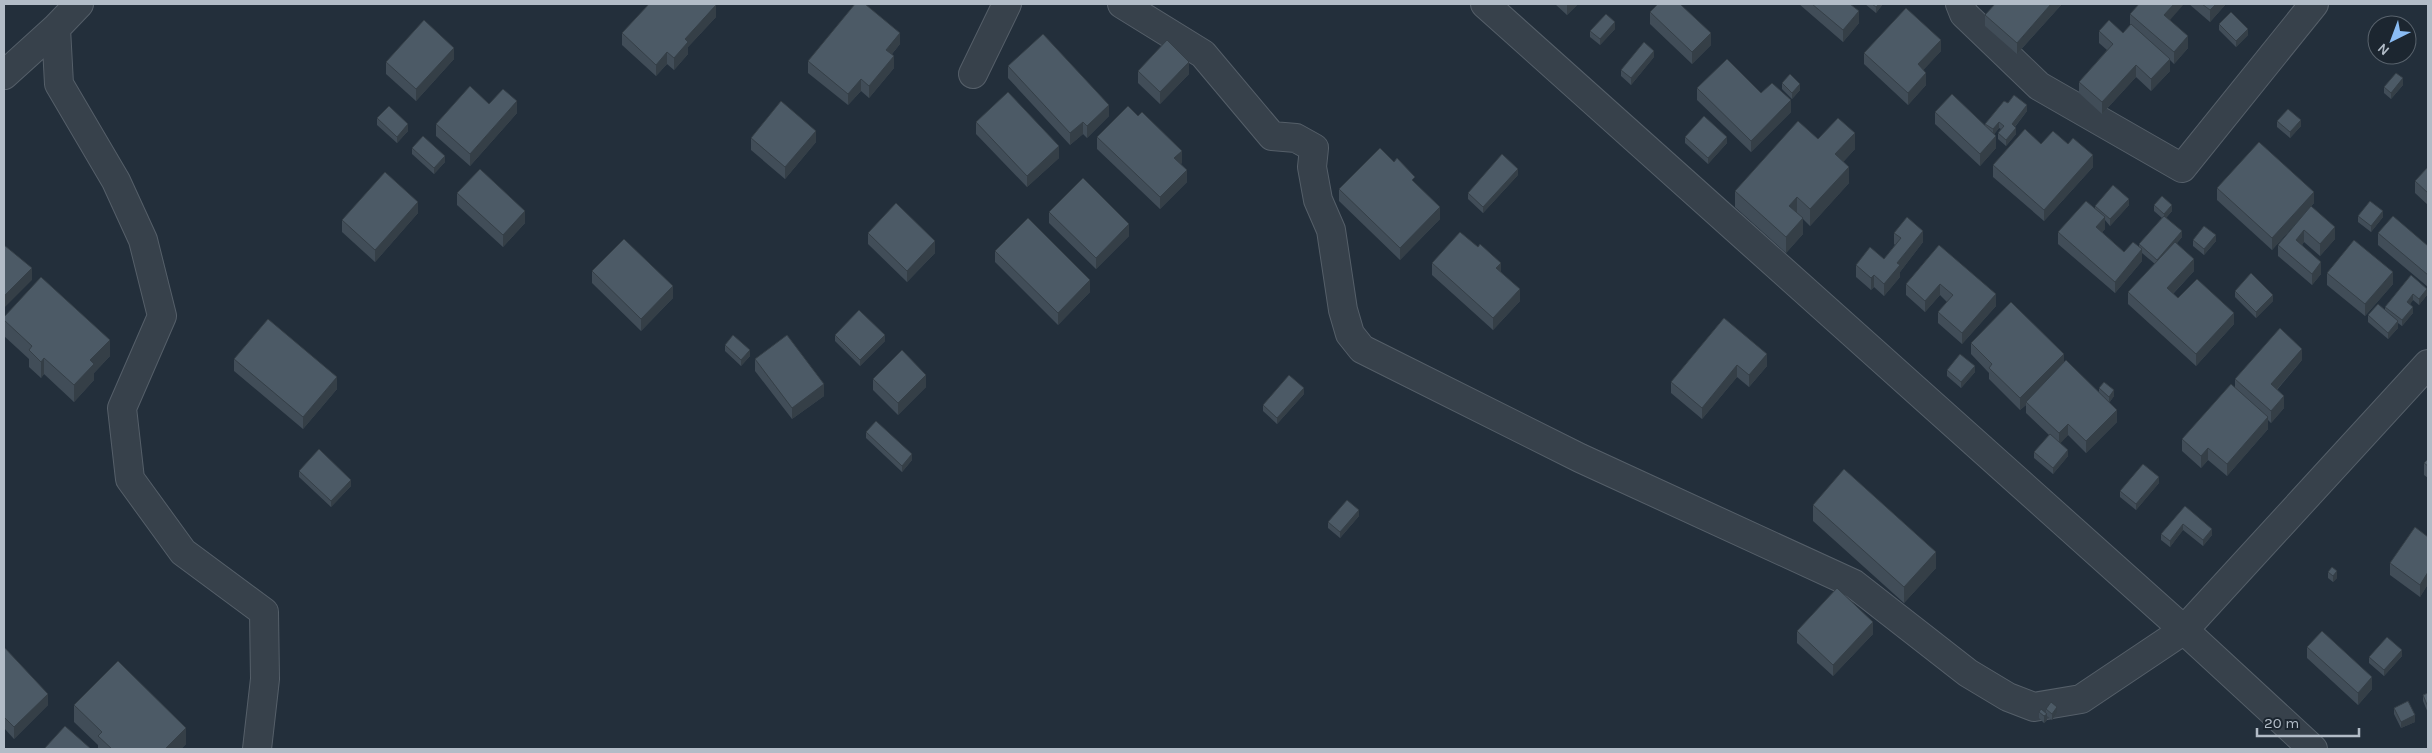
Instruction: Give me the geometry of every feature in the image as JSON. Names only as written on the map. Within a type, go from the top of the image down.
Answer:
[{"type":"street","points":[[4,75],[56,28],[78,4]]},
{"type":"street","points":[[973,74],[1007,4]]},
{"type":"street","points":[[1122,4],[1203,54],[1272,136],[1296,138],[1314,148],[1312,167],[1318,200],[1331,230],[1343,310],[1350,334],[1362,349],[1580,458],[1854,584],[1968,673],[2008,697],[2034,707],[2082,699],[2184,630],[2428,364]]},
{"type":"street","points":[[1485,4],[2184,630],[2313,749]]},
{"type":"street","points":[[1960,4],[1964,14],[2039,86],[2182,168],[2314,4]]},
{"type":"street","points":[[56,28],[59,84],[116,181],[139,232],[162,316],[122,408],[130,478],[183,552],[264,612],[265,679],[257,749]]},
{"type":"building","points":[[649,4],[716,5],[685,39],[688,42],[674,58],[667,52],[656,65],[622,33]]},
{"type":"building","points":[[855,4],[865,4],[900,33],[886,50],[894,56],[869,86],[861,79],[848,94],[808,61]]},
{"type":"building","points":[[1658,4],[1680,4],[1711,33],[1692,52],[1650,12]]},
{"type":"building","points":[[1812,4],[1850,4],[1859,11],[1843,30]]},
{"type":"building","points":[[1995,4],[2051,4],[2017,43],[1985,15]]},
{"type":"building","points":[[2139,4],[2174,4],[2164,15],[2188,36],[2174,52],[2130,14]]},
{"type":"building","points":[[2202,4],[2216,4],[2210,10]]},
{"type":"building","points":[[1906,8],[1941,40],[1918,64],[1926,73],[1908,93],[1864,53]]},
{"type":"building","points":[[2231,12],[2248,29],[2236,41],[2219,24]]},
{"type":"building","points":[[1606,14],[1615,22],[1600,39],[1590,31]]},
{"type":"building","points":[[424,20],[454,48],[416,89],[386,62]]},
{"type":"building","points":[[2109,20],[2123,33],[2131,24],[2170,59],[2151,79],[2136,65],[2102,102],[2079,82],[2113,44],[2099,31]]},
{"type":"building","points":[[1043,34],[1109,105],[1087,126],[1083,122],[1070,133],[1008,66]]},
{"type":"building","points":[[1167,40],[1189,62],[1160,92],[1138,71]]},
{"type":"building","points":[[1644,42],[1654,51],[1631,78],[1621,70]]},
{"type":"building","points":[[1727,59],[1761,93],[1772,83],[1791,100],[1751,141],[1697,88]]},
{"type":"building","points":[[2396,73],[2403,78],[2391,93],[2384,87]]},
{"type":"building","points":[[1790,74],[1800,84],[1792,93],[1782,83]]},
{"type":"building","points":[[470,86],[489,104],[503,89],[517,101],[470,154],[436,124]]},
{"type":"building","points":[[1008,92],[1059,146],[1027,176],[976,122]]},
{"type":"building","points":[[1952,94],[1996,136],[1980,154],[1935,112]]},
{"type":"building","points":[[2014,95],[2027,105],[2012,124],[2016,128],[2006,140],[1998,133],[2004,126],[1999,122],[1993,129],[1985,124],[2004,101],[2008,103]]},
{"type":"building","points":[[781,101],[816,131],[785,167],[751,138]]},
{"type":"building","points":[[389,106],[408,124],[397,137],[377,118]]},
{"type":"building","points":[[1128,106],[1138,116],[1142,112],[1182,151],[1174,158],[1187,170],[1160,197],[1097,137]]},
{"type":"building","points":[[2288,109],[2301,120],[2290,132],[2277,121]]},
{"type":"building","points":[[1704,116],[1727,137],[1708,158],[1685,137]]},
{"type":"building","points":[[1838,118],[1855,133],[1835,154],[1849,167],[1810,209],[1797,197],[1789,206],[1803,218],[1786,237],[1735,191],[1798,121],[1818,139]]},
{"type":"building","points":[[2025,129],[2041,144],[2053,131],[2068,144],[2073,138],[2093,155],[2044,210],[1993,165]]},
{"type":"building","points":[[423,136],[445,156],[434,168],[412,148]]},
{"type":"building","points":[[2259,142],[2314,192],[2272,238],[2217,188]]},
{"type":"building","points":[[1380,148],[1394,162],[1397,158],[1415,177],[1412,180],[1440,207],[1400,248],[1339,189]]},
{"type":"building","points":[[1502,154],[1518,169],[1483,207],[1468,193]]},
{"type":"building","points":[[2428,167],[2428,193],[2415,181]]},
{"type":"building","points":[[480,169],[525,211],[503,235],[457,193]]},
{"type":"building","points":[[385,172],[418,202],[375,250],[342,220]]},
{"type":"building","points":[[1083,178],[1129,224],[1096,258],[1049,212]]},
{"type":"building","points":[[2113,185],[2129,199],[2110,219],[2095,206]]},
{"type":"building","points":[[2162,196],[2172,205],[2164,214],[2154,205]]},
{"type":"building","points":[[2086,201],[2105,217],[2096,227],[2124,252],[2133,242],[2142,249],[2115,282],[2058,232]]},
{"type":"building","points":[[2370,201],[2383,211],[2371,226],[2358,216]]},
{"type":"building","points":[[896,203],[935,241],[907,271],[868,233]]},
{"type":"building","points":[[2311,206],[2335,227],[2320,244],[2304,230],[2296,240],[2321,262],[2312,274],[2278,245]]},
{"type":"building","points":[[2164,216],[2182,231],[2157,260],[2139,244]]},
{"type":"building","points":[[2393,216],[2428,246],[2428,275],[2378,233]]},
{"type":"building","points":[[1907,217],[1923,231],[1897,263],[1900,265],[1884,284],[1874,275],[1871,278],[1856,265],[1870,247],[1884,259],[1901,238],[1894,233]]},
{"type":"building","points":[[1028,218],[1090,280],[1058,313],[995,251]]},
{"type":"building","points":[[2204,226],[2216,235],[2204,249],[2193,240]]},
{"type":"building","points":[[1460,232],[1478,247],[1480,244],[1501,263],[1496,268],[1520,289],[1493,318],[1432,263]]},
{"type":"building","points":[[624,239],[673,286],[641,319],[592,271]]},
{"type":"building","points":[[2354,240],[2393,272],[2365,304],[2327,273]]},
{"type":"building","points":[[2175,242],[2194,259],[2167,288],[2178,298],[2197,279],[2234,313],[2196,354],[2128,292]]},
{"type":"building","points":[[4,245],[32,268],[4,296]]},
{"type":"building","points":[[1939,245],[1996,294],[1962,333],[1938,312],[1953,295],[1940,284],[1925,301],[1906,284]]},
{"type":"building","points":[[2251,273],[2273,295],[2256,312],[2235,291]]},
{"type":"building","points":[[2411,275],[2427,289],[2419,299],[2413,294],[2407,302],[2413,307],[2402,320],[2385,307]]},
{"type":"building","points":[[41,277],[110,340],[90,360],[94,364],[74,385],[44,358],[41,362],[29,350],[32,346],[4,320],[4,317]]},
{"type":"building","points":[[2011,302],[2064,354],[2020,398],[1989,368],[1992,364],[1971,343]]},
{"type":"building","points":[[2378,304],[2398,321],[2388,333],[2368,315]]},
{"type":"building","points":[[859,310],[885,335],[860,360],[835,335]]},
{"type":"building","points":[[1724,318],[1767,354],[1749,375],[1737,365],[1702,408],[1671,382]]},
{"type":"building","points":[[268,319],[337,377],[303,417],[234,359]]},
{"type":"building","points":[[2280,328],[2302,349],[2271,384],[2284,396],[2271,411],[2235,379]]},
{"type":"building","points":[[733,335],[750,350],[741,360],[725,345]]},
{"type":"building","points":[[787,335],[824,384],[792,408],[755,359]]},
{"type":"building","points":[[902,350],[926,375],[898,403],[873,379]]},
{"type":"building","points":[[1960,354],[1975,366],[1961,382],[1947,370]]},
{"type":"building","points":[[2066,360],[2117,410],[2086,441],[2068,424],[2059,433],[2026,402]]},
{"type":"building","points":[[1289,375],[1304,388],[1277,418],[1263,405]]},
{"type":"building","points":[[2104,382],[2114,390],[2109,397],[2099,388]]},
{"type":"building","points":[[2231,384],[2268,417],[2227,464],[2208,448],[2201,456],[2182,439]]},
{"type":"building","points":[[876,421],[912,454],[902,466],[866,432]]},
{"type":"building","points":[[2050,434],[2068,450],[2053,468],[2034,452]]},
{"type":"building","points":[[319,449],[351,480],[331,501],[299,471]]},
{"type":"building","points":[[2143,464],[2159,477],[2136,504],[2120,491]]},
{"type":"building","points":[[1844,469],[1936,552],[1904,587],[1813,505]]},
{"type":"building","points":[[1347,500],[1359,510],[1340,532],[1328,522]]},
{"type":"building","points":[[2185,506],[2212,529],[2203,540],[2183,524],[2170,541],[2161,534]]},
{"type":"building","points":[[2415,527],[2428,537],[2428,572],[2420,585],[2390,563]]},
{"type":"building","points":[[2332,567],[2337,571],[2333,576],[2328,572]]},
{"type":"building","points":[[1837,588],[1873,622],[1833,665],[1797,631]]},
{"type":"building","points":[[2322,631],[2372,677],[2358,693],[2307,647]]},
{"type":"building","points":[[2387,637],[2402,650],[2384,670],[2369,657]]},
{"type":"building","points":[[4,647],[48,694],[14,727],[4,717]]},
{"type":"building","points":[[118,661],[186,728],[165,749],[112,749],[98,736],[102,732],[74,705]]},
{"type":"building","points":[[2428,693],[2428,707],[2423,695]]},
{"type":"building","points":[[2408,701],[2415,715],[2401,722],[2394,708]]},
{"type":"building","points":[[2051,702],[2057,707],[2052,714],[2046,709]]},
{"type":"building","points":[[2041,709],[2047,714],[2044,716],[2039,712]]},
{"type":"building","points":[[65,726],[91,749],[44,749]]}]
